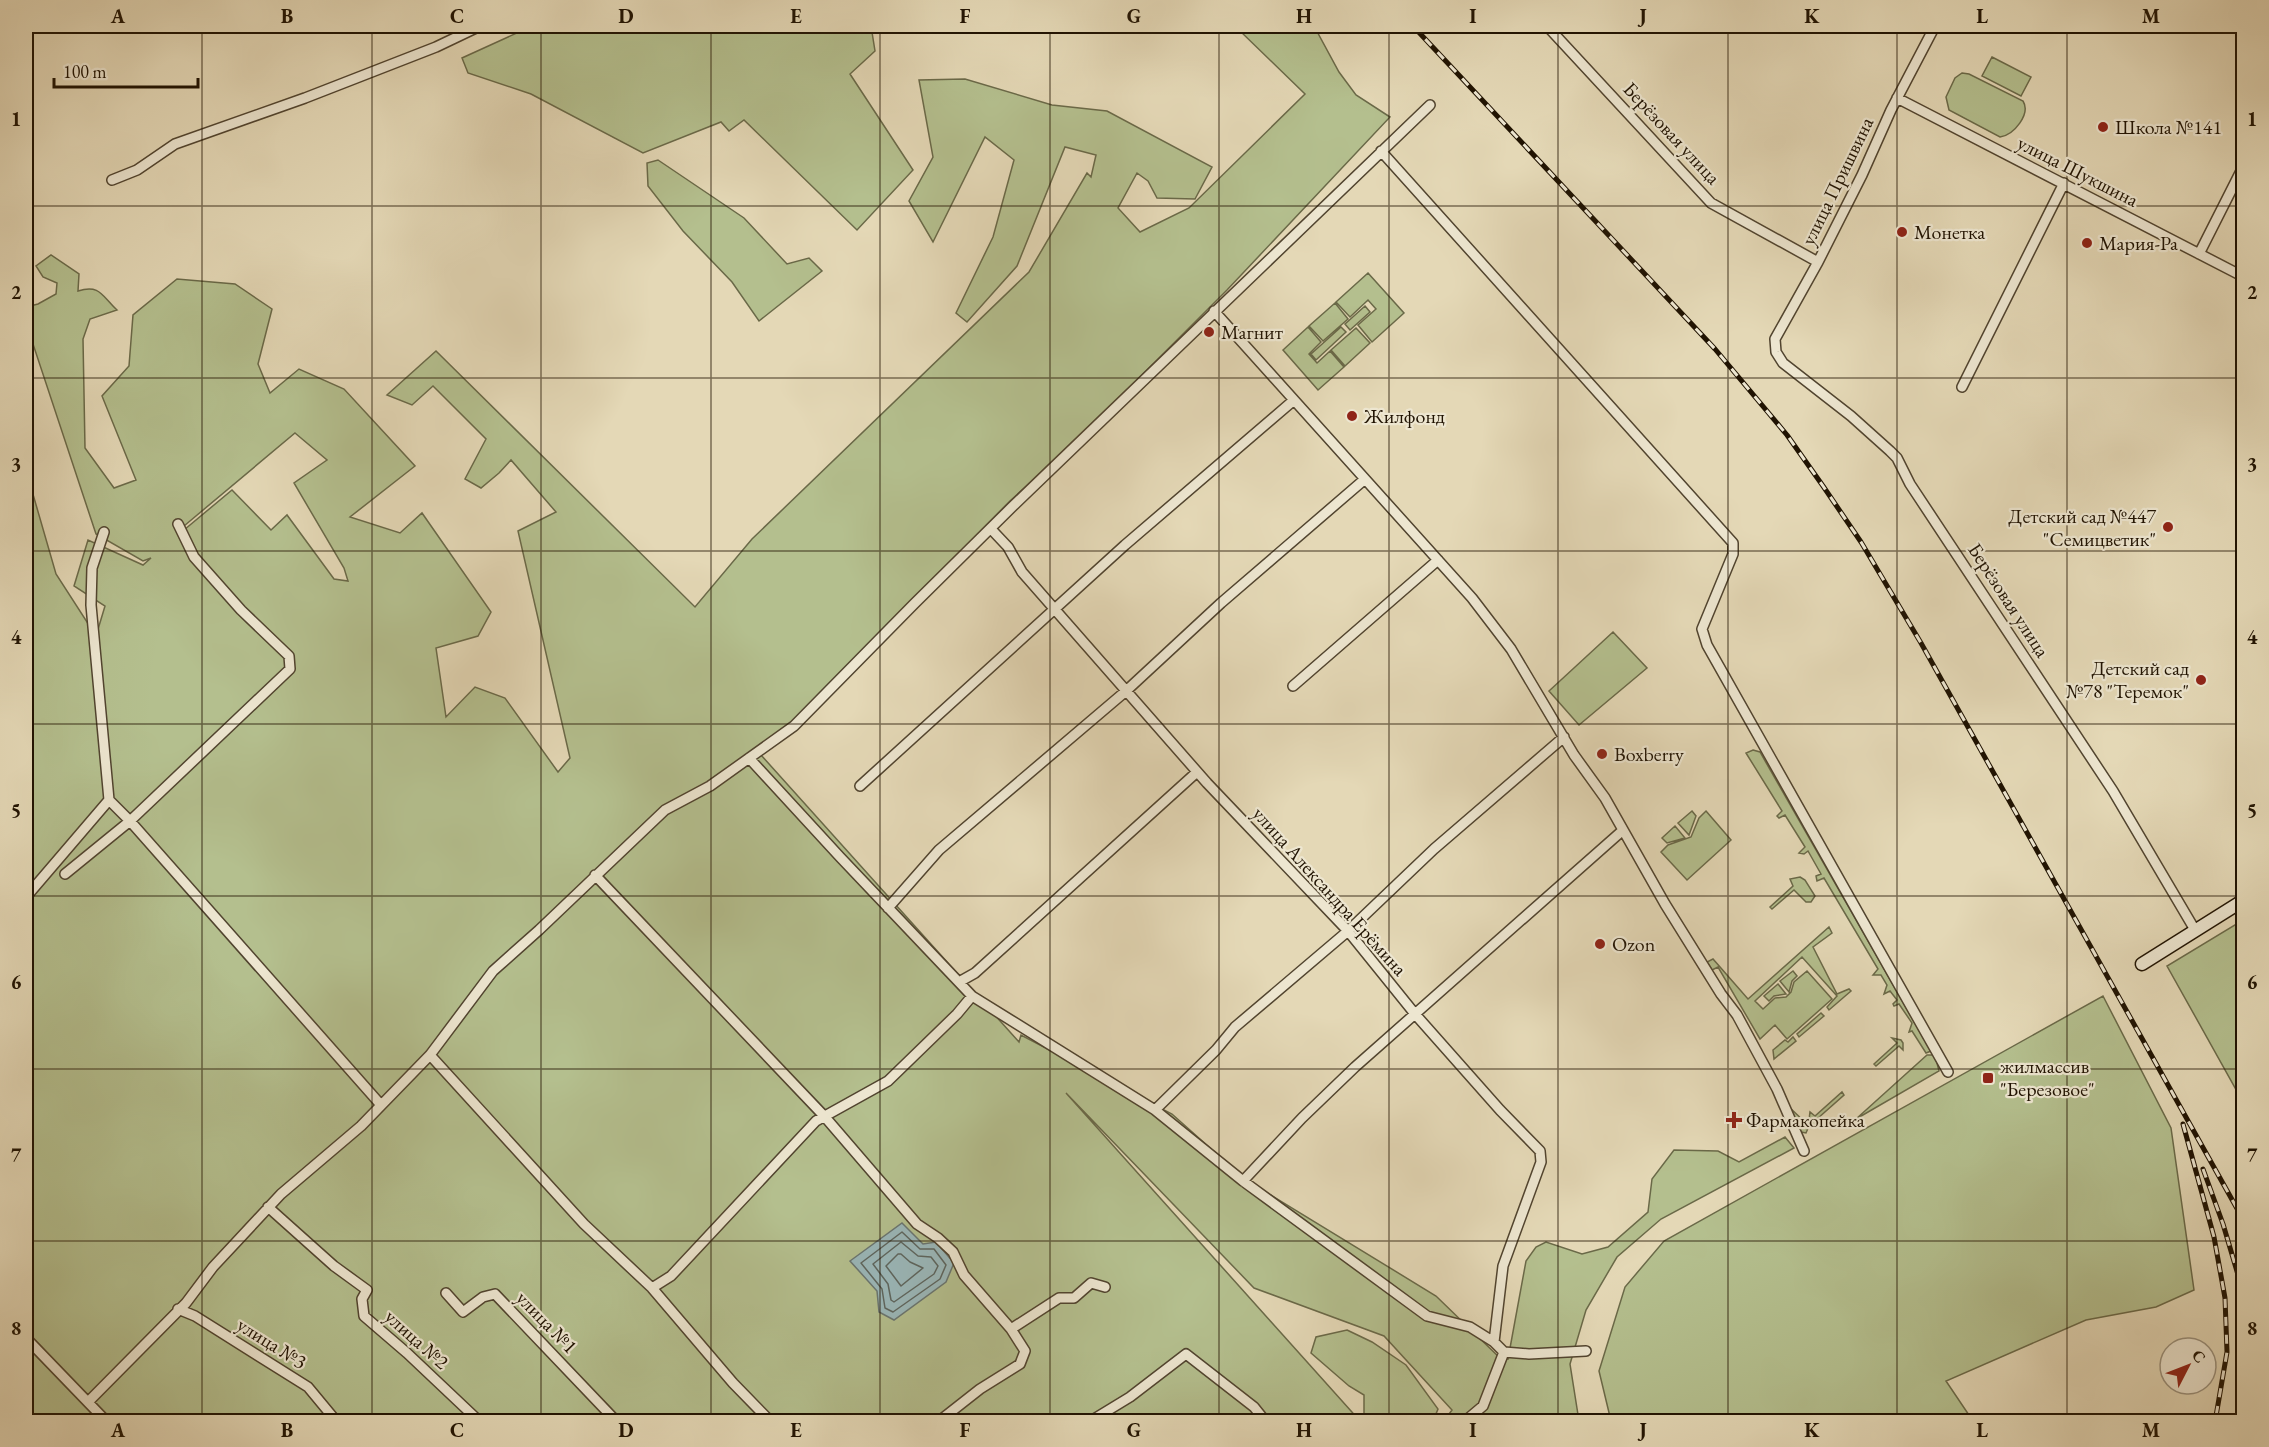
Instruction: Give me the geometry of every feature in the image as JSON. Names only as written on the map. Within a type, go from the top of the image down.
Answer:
[{"type":"street","points":[[112,180],[137,170],[175,144],[305,98],[480,26]]},
{"type":"street","name":"Берёзовая улица","points":[[1547,26],[1711,203],[1818,262]]},
{"type":"street","name":"улица Пришвина","points":[[1776,352],[1775,339],[1862,176],[1897,98],[1935,26]]},
{"type":"street","name":"улица Шукшина","points":[[1897,98],[2244,277]]},
{"type":"street","points":[[89,1401],[186,1303],[213,1268],[280,1194],[361,1126],[430,1055],[493,971],[665,810],[710,786],[794,726],[914,604],[1214,311],[1430,105]]},
{"type":"street","points":[[1381,151],[1733,543],[1733,554],[1702,630],[1707,645],[1948,1072]]},
{"type":"street","points":[[2199,254],[2244,165]]},
{"type":"street","points":[[1962,387],[2064,183]]},
{"type":"street","points":[[1214,311],[1472,598],[1511,649],[1574,755],[1605,798],[1622,831],[1720,994],[1737,1015],[1777,1089],[1804,1151]]},
{"type":"street","name":"Берёзовая улица","points":[[1776,352],[1790,370],[1851,416],[1897,458],[1910,484],[2113,791],[2195,930]]},
{"type":"street","points":[[860,786],[1125,545],[1294,400]]},
{"type":"street","points":[[888,908],[939,850],[1126,691],[1221,603],[1365,479]]},
{"type":"street","points":[[64,874],[130,821],[290,669],[289,656],[241,610],[194,557],[178,524]]},
{"type":"street","name":"улица Александра Ерёмина","points":[[991,529],[1008,548],[1022,572],[1197,772],[1348,931],[1415,1014],[1540,1151],[1541,1162],[1503,1266],[1494,1342]]},
{"type":"street","points":[[104,532],[92,568],[91,605],[109,800],[381,1105]]},
{"type":"street","points":[[1293,686],[1438,560]]},
{"type":"street","points":[[1155,1110],[1216,1050],[1234,1027],[1348,931],[1434,849],[1564,736]]},
{"type":"street","points":[[749,758],[972,996],[1155,1110],[1243,1181],[1427,1316],[1470,1327],[1494,1342],[1504,1352],[1529,1354],[1586,1351]]},
{"type":"street","points":[[959,982],[975,973],[1197,772]]},
{"type":"street","points":[[26,897],[109,800]]},
{"type":"street","points":[[1243,1181],[1302,1118],[1415,1014],[1622,831]]},
{"type":"street","points":[[595,876],[825,1117],[917,1224],[938,1238],[953,1252],[964,1275],[1011,1329],[1025,1351],[1020,1364],[980,1389],[938,1422]]},
{"type":"street","points":[[2142,964],[2244,900]]},
{"type":"street","points":[[652,1288],[671,1276],[816,1121],[888,1082],[957,1014],[972,996]]},
{"type":"street","points":[[430,1055],[584,1224],[652,1288],[733,1383],[771,1422]]},
{"type":"street","name":"улица №2","points":[[268,1207],[286,1226],[367,1290],[362,1299],[364,1316],[480,1422]]},
{"type":"street","points":[[1011,1329],[1059,1298],[1074,1298],[1091,1282],[1105,1287]]},
{"type":"street","name":"улица №1","points":[[446,1293],[463,1312],[483,1297],[495,1294],[617,1422]]},
{"type":"street","name":"улица №3","points":[[178,1309],[195,1316],[308,1387],[337,1422]]},
{"type":"street","points":[[26,1338],[107,1422]]},
{"type":"street","points":[[1464,1422],[1484,1406],[1504,1352]]},
{"type":"street","points":[[1089,1422],[1130,1397],[1186,1354],[1254,1407],[1266,1422]]},
{"type":"green space","points":[[532,26],[871,26],[875,51],[850,74],[913,170],[857,230],[744,120],[729,131],[721,122],[643,153],[531,94],[468,73],[462,58]]},
{"type":"green space","points":[[1242,26],[1314,26],[1339,72],[1356,95],[1390,117],[1227,290],[1070,447],[1010,501],[761,755],[1019,1042],[1021,1035],[1172,1114],[1246,1180],[1436,1296],[1499,1357],[1508,1359],[1526,1261],[1536,1247],[1546,1242],[1582,1254],[1608,1247],[1648,1212],[1652,1179],[1674,1150],[1718,1151],[1739,1162],[1785,1137],[1794,1148],[1661,1219],[1617,1257],[1586,1310],[1570,1364],[1579,1421],[1444,1421],[1452,1410],[1384,1336],[1254,1288],[1066,1093],[1360,1421],[26,1421],[26,470],[56,574],[96,636],[105,606],[74,586],[88,540],[143,565],[151,558],[143,561],[96,534],[26,323],[26,307],[38,304],[56,294],[57,283],[43,277],[36,266],[51,255],[79,274],[78,291],[96,290],[117,310],[90,319],[83,339],[85,448],[114,488],[136,480],[102,396],[129,366],[133,315],[177,279],[235,284],[272,309],[258,364],[270,393],[299,369],[344,389],[415,466],[350,517],[400,533],[422,513],[491,612],[478,636],[436,648],[446,717],[475,687],[505,698],[558,772],[570,758],[518,531],[556,512],[511,460],[481,488],[465,479],[486,439],[433,386],[412,405],[387,395],[436,351],[695,607],[752,539],[1029,272],[1087,173],[1091,177],[1096,155],[1065,147],[1017,266],[967,322],[956,313],[993,237],[1014,160],[985,137],[933,242],[909,201],[933,157],[919,80],[965,79],[1052,105],[1107,111],[1212,167],[1195,199],[1157,198],[1148,181],[1137,173],[1118,208],[1140,232],[1189,208],[1305,94],[1239,30]],"holes":[[[295,433],[327,460],[294,483],[344,568],[348,581],[334,579],[287,515],[271,530],[232,490],[184,530],[184,526]]]},
{"type":"green space","points":[[1992,57],[2031,77],[2021,96],[1982,76]]},
{"type":"green space","points":[[1962,73],[1969,74],[2023,101],[2025,112],[2016,128],[2000,137],[1949,110],[1946,97],[1955,78]]},
{"type":"green space","points":[[658,160],[744,218],[787,264],[809,258],[822,271],[759,321],[732,282],[683,231],[648,186],[647,163]]},
{"type":"green space","points":[[1368,273],[1404,313],[1372,342],[1358,325],[1376,309],[1368,300],[1350,317],[1336,302]]},
{"type":"green space","points":[[1335,303],[1348,319],[1323,341],[1309,326]]},
{"type":"green space","points":[[1365,306],[1370,312],[1350,330],[1345,324]]},
{"type":"green space","points":[[1308,327],[1321,342],[1309,354],[1317,363],[1330,351],[1344,367],[1318,390],[1283,350]]},
{"type":"green space","points":[[1341,327],[1346,332],[1316,360],[1311,354]]},
{"type":"green space","points":[[1356,328],[1370,343],[1345,366],[1331,350]]},
{"type":"green space","points":[[1613,632],[1647,668],[1579,725],[1549,691]]},
{"type":"green space","points":[[1753,750],[1760,752],[1931,1051],[1926,1053],[1912,1031],[1909,1032],[1912,1023],[1899,1004],[1894,1006],[1897,1000],[1890,991],[1884,994],[1887,985],[1881,975],[1873,975],[1878,969],[1824,878],[1817,881],[1816,876],[1821,874],[1808,851],[1804,854],[1799,853],[1805,847],[1785,815],[1779,818],[1777,816],[1782,811],[1746,753]]},
{"type":"green space","points":[[1692,811],[1696,816],[1689,835],[1678,823]]},
{"type":"green space","points":[[1706,811],[1731,840],[1687,880],[1661,852],[1668,845],[1691,837],[1699,818]]},
{"type":"green space","points":[[1675,826],[1685,838],[1667,843],[1662,838]]},
{"type":"green space","points":[[1800,877],[1805,880],[1815,896],[1811,902],[1806,902],[1794,890],[1772,909],[1770,907],[1793,886],[1790,879]]},
{"type":"green space","points":[[2243,920],[2243,1102],[2167,966]]},
{"type":"green space","points":[[1829,927],[1832,933],[1813,947],[1837,994],[1849,989],[1851,991],[1829,1010],[1827,1007],[1837,996],[1802,957],[1755,1001],[1763,1009],[1775,998],[1786,997],[1791,992],[1794,982],[1807,971],[1832,999],[1787,1039],[1775,1025],[1760,1039],[1718,967],[1712,970],[1707,962],[1713,959],[1748,999]]},
{"type":"green space","points":[[1793,971],[1797,976],[1792,981],[1789,992],[1780,981]]},
{"type":"green space","points":[[1778,984],[1786,994],[1774,996],[1769,1001],[1764,996]]},
{"type":"green space","points":[[2103,996],[2171,1128],[2194,1290],[2156,1307],[2086,1320],[1946,1381],[1973,1421],[1611,1421],[1599,1371],[1625,1287],[1664,1241]]},
{"type":"green space","points":[[1821,1013],[1824,1016],[1799,1037],[1797,1034]]},
{"type":"green space","points":[[1793,1037],[1796,1041],[1774,1059],[1773,1050],[1785,1040],[1788,1042]]},
{"type":"green space","points":[[1892,1038],[1901,1040],[1903,1050],[1899,1046],[1876,1066],[1874,1064],[1897,1043]]},
{"type":"green space","points":[[1927,1055],[1935,1055],[1939,1071],[1856,1119]]},
{"type":"green space","points":[[1842,1092],[1844,1095],[1817,1119],[1822,1125],[1813,1125],[1809,1120],[1810,1112],[1815,1116]]},
{"type":"green space","points":[[1788,1106],[1809,1126],[1806,1133],[1801,1132]]},
{"type":"green space","points":[[1347,1330],[1372,1342],[1406,1365],[1438,1409],[1433,1421],[1371,1421],[1364,1415],[1364,1395],[1349,1386],[1311,1353],[1316,1337]]},
{"type":"water","points":[[902,1223],[923,1244],[936,1242],[954,1263],[946,1282],[894,1320],[879,1312],[877,1291],[850,1261]]},
{"type":"railway","points":[[1413,26],[1715,349],[1787,435],[1823,486],[1861,542],[1921,643],[2244,1221]]},
{"type":"railway","points":[[2183,1124],[2214,1237],[2225,1298],[2227,1352],[2215,1422]]},
{"type":"railway","points":[[2203,1169],[2223,1224],[2244,1295]]},
{"type":"place","name":"Школа №141","points":[[2103,127]]},
{"type":"place","name":"Монетка","points":[[1902,232]]},
{"type":"place","name":"Мария-Ра","points":[[2087,243]]},
{"type":"place","name":"Магнит","points":[[1209,332]]},
{"type":"place","name":"Жилфонд","points":[[1352,416]]},
{"type":"place","name":"Детский сад №447 \"Семицветик\"","points":[[2168,527]]},
{"type":"place","name":"Детский сад №78 \"Теремок\"","points":[[2201,680]]},
{"type":"place","name":"Boxberry","points":[[1602,754]]},
{"type":"place","name":"Ozon","points":[[1600,944]]},
{"type":"place","name":"жилмассив \"Березовое\"","points":[[1988,1078]]},
{"type":"place","name":"Фармакопейка","points":[[1734,1120]]}]
